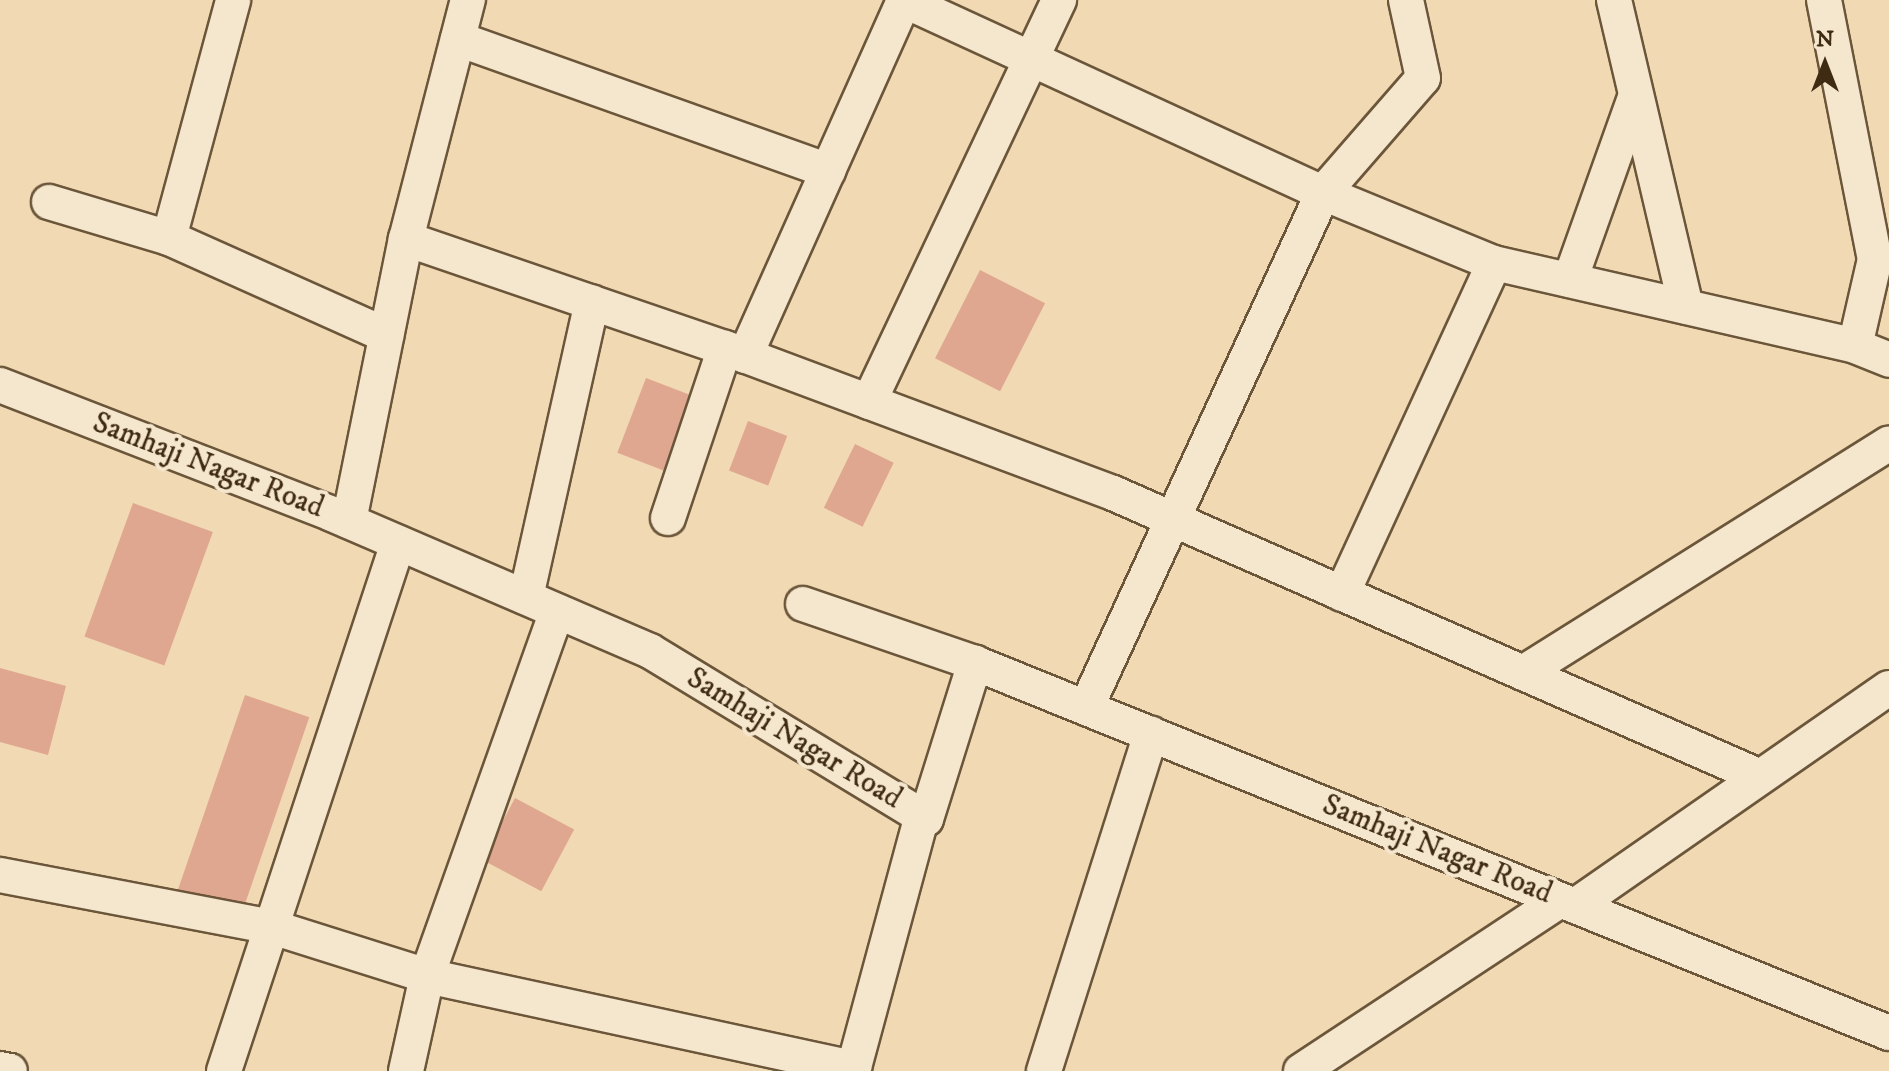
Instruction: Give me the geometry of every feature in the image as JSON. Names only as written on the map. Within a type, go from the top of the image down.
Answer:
[{"type":"street","points":[[169,238],[233,0]]},
{"type":"street","points":[[349,521],[406,239],[468,0]]},
{"type":"street","points":[[668,518],[735,352],[828,171],[904,0],[1323,193],[1494,263],[1855,346],[1889,360]]},
{"type":"street","points":[[869,402],[1034,60],[1059,0]]},
{"type":"street","points":[[1086,708],[1323,193],[1423,78],[1406,0]]},
{"type":"street","points":[[1614,0],[1686,307]]},
{"type":"street","points":[[1824,0],[1875,259],[1855,346]]},
{"type":"street","points":[[458,39],[828,171]]},
{"type":"street","points":[[1570,280],[1636,95]]},
{"type":"street","points":[[49,202],[169,238],[386,335]]},
{"type":"street","points":[[406,239],[735,352],[1113,493],[1170,521],[1756,775]]},
{"type":"street","points":[[1342,594],[1494,263]]},
{"type":"street","points":[[526,597],[592,302]]},
{"type":"street","name":"Samhaji Nagar Road","points":[[0,385],[349,521],[650,651],[926,819],[975,663],[1889,1033]]},
{"type":"street","points":[[1523,673],[1889,443]]},
{"type":"street","points":[[224,1071],[398,543]]},
{"type":"street","points":[[803,604],[975,663]]},
{"type":"street","points":[[406,1071],[427,976],[557,611]]},
{"type":"street","points":[[1301,1071],[1567,903],[1889,688]]},
{"type":"street","points":[[1044,1071],[1151,734]]},
{"type":"street","points":[[0,875],[272,927],[427,976],[853,1069],[922,816]]},
{"type":"street","points":[[0,1069],[10,1071]]},
{"type":"building","points":[[980,270],[1045,303],[1000,391],[935,358]]},
{"type":"building","points":[[646,378],[694,396],[665,471],[617,453]]},
{"type":"building","points":[[748,421],[787,436],[768,486],[729,470]]},
{"type":"building","points":[[855,444],[894,463],[863,527],[824,508]]},
{"type":"building","points":[[133,503],[213,532],[164,666],[84,636]]},
{"type":"building","points":[[0,668],[66,686],[48,755],[0,742]]},
{"type":"building","points":[[245,695],[309,717],[241,915],[177,893]]},
{"type":"building","points":[[515,798],[574,829],[541,891],[482,860]]}]
